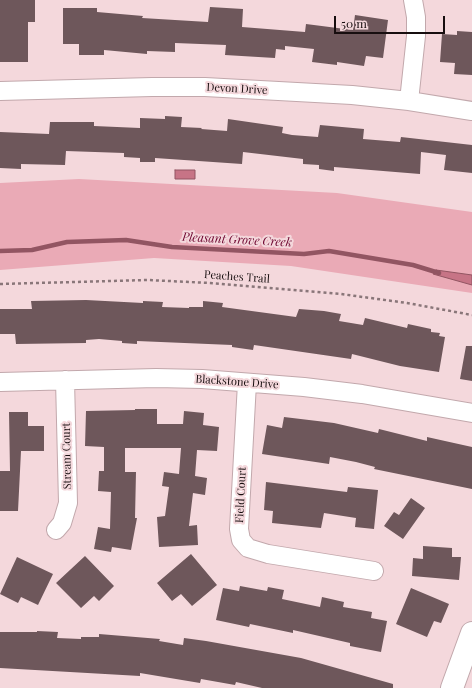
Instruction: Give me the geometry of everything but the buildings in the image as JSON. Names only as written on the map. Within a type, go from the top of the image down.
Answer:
[{"type":"street","points":[[409,101],[416,36],[416,17],[413,0]]},
{"type":"street","name":"Devon Drive","points":[[0,91],[205,87],[352,95],[409,101],[472,111]]},
{"type":"street","name":"Blackstone Drive","points":[[0,382],[156,378],[247,383],[304,387],[362,394],[472,413]]},
{"type":"street","name":"Stream Court","points":[[56,530],[62,523],[68,503],[65,380]]},
{"type":"street","name":"Field Court","points":[[247,383],[238,529],[241,540],[248,548],[268,554],[374,571]]},
{"type":"street","points":[[452,688],[472,633]]},
{"type":"path","name":"Peaches Trail","points":[[0,284],[148,280],[210,284],[342,294],[407,303],[472,315]]},
{"type":"shaded area","points":[[175,170],[195,170],[195,179],[175,179]]},
{"type":"shaded area","points":[[79,179],[337,193],[472,212],[472,293],[291,266],[154,258],[0,270],[0,183]]},
{"type":"shaded area","points":[[436,270],[472,275],[472,285],[433,274]]},
{"type":"waterway","name":"Pleasant Grove Creek","points":[[0,251],[32,250],[67,242],[126,240],[172,247],[304,254],[329,251],[413,265],[439,273]]}]
